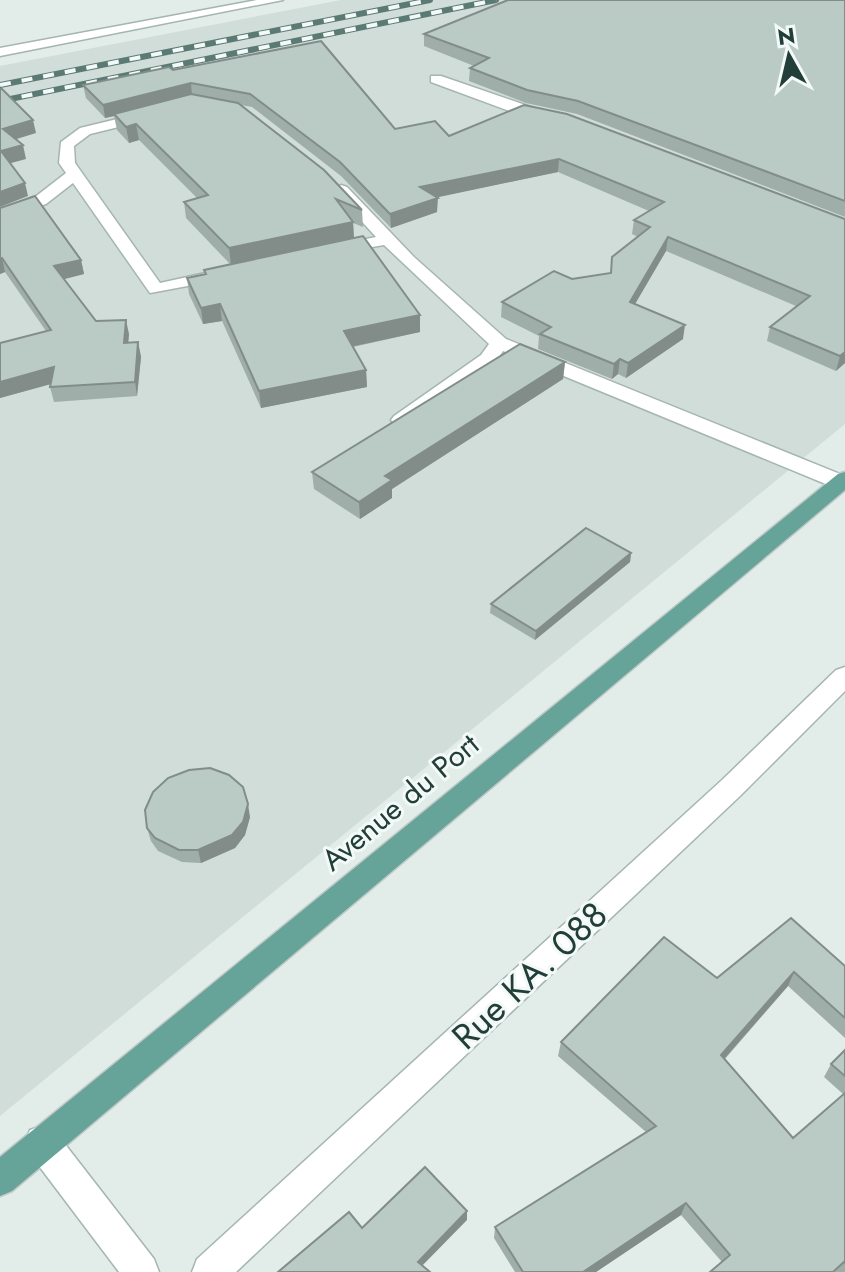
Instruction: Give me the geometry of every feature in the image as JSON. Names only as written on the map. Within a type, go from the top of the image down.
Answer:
[{"type":"main road","name":"Avenue du Port","points":[[0,1179],[844,482]]},
{"type":"street","points":[[0,41],[216,0]]},
{"type":"street","points":[[0,52],[277,0]]},
{"type":"street","points":[[436,79],[520,110],[558,117]]},
{"type":"street","points":[[162,111],[85,131],[66,145],[67,163],[156,289],[233,272]]},
{"type":"street","points":[[0,215],[42,202],[74,174]]},
{"type":"street","points":[[333,181],[388,239],[499,343],[844,482]]},
{"type":"street","points":[[326,252],[388,239]]},
{"type":"street","points":[[384,431],[488,359],[499,343]]},
{"type":"street","name":"Rue KA. 088","points":[[210,1272],[719,799],[845,676]]},
{"type":"street","points":[[42,1142],[141,1272]]},
{"type":"shaded area","points":[[341,0],[725,0],[845,65],[845,424],[0,1116],[0,66]]},
{"type":"building","points":[[508,0],[845,0],[845,201],[578,101],[527,90],[470,68],[489,58],[424,34]]},
{"type":"building","points":[[321,41],[395,129],[435,121],[449,136],[524,105],[567,114],[845,219],[845,352],[840,356],[770,327],[810,296],[668,237],[630,302],[685,325],[628,363],[620,359],[614,364],[540,334],[551,327],[502,302],[554,271],[572,279],[611,273],[612,257],[650,227],[634,220],[664,202],[559,159],[420,187],[438,198],[390,214],[340,162],[250,94],[191,83],[103,105],[83,85]]},
{"type":"building","points":[[0,89],[33,120],[3,129],[23,145],[1,151],[25,183],[0,192]]},
{"type":"building","points":[[191,94],[238,103],[324,170],[362,210],[336,199],[353,222],[229,248],[184,202],[208,195],[136,124],[126,127],[114,114]]},
{"type":"building","points":[[35,196],[81,260],[54,266],[96,321],[126,320],[124,343],[138,342],[135,382],[50,387],[54,367],[0,382],[0,343],[51,330],[0,259],[0,208]]},
{"type":"building","points":[[363,236],[420,315],[344,331],[366,370],[259,391],[220,304],[201,308],[187,278],[206,274],[204,270]]},
{"type":"building","points":[[520,344],[565,362],[385,476],[392,480],[359,502],[312,472]]},
{"type":"building","points":[[586,528],[631,553],[536,631],[491,604]]},
{"type":"building","points":[[210,768],[229,775],[243,787],[248,804],[243,822],[232,835],[198,850],[179,850],[155,838],[147,828],[145,810],[153,792],[168,778],[189,770]]},
{"type":"building","points":[[791,918],[845,966],[845,1018],[794,972],[721,1055],[793,1138],[845,1093],[845,1263],[833,1272],[710,1272],[730,1255],[686,1203],[583,1272],[523,1272],[495,1227],[656,1126],[561,1042],[664,937],[717,978]]},
{"type":"building","points":[[845,1050],[845,1076],[831,1064]]},
{"type":"building","points":[[425,1167],[467,1211],[418,1262],[430,1272],[278,1272],[349,1212],[362,1228]]},
{"type":"railway","points":[[0,85],[430,0]]},
{"type":"railway","points":[[0,101],[496,0]]}]
